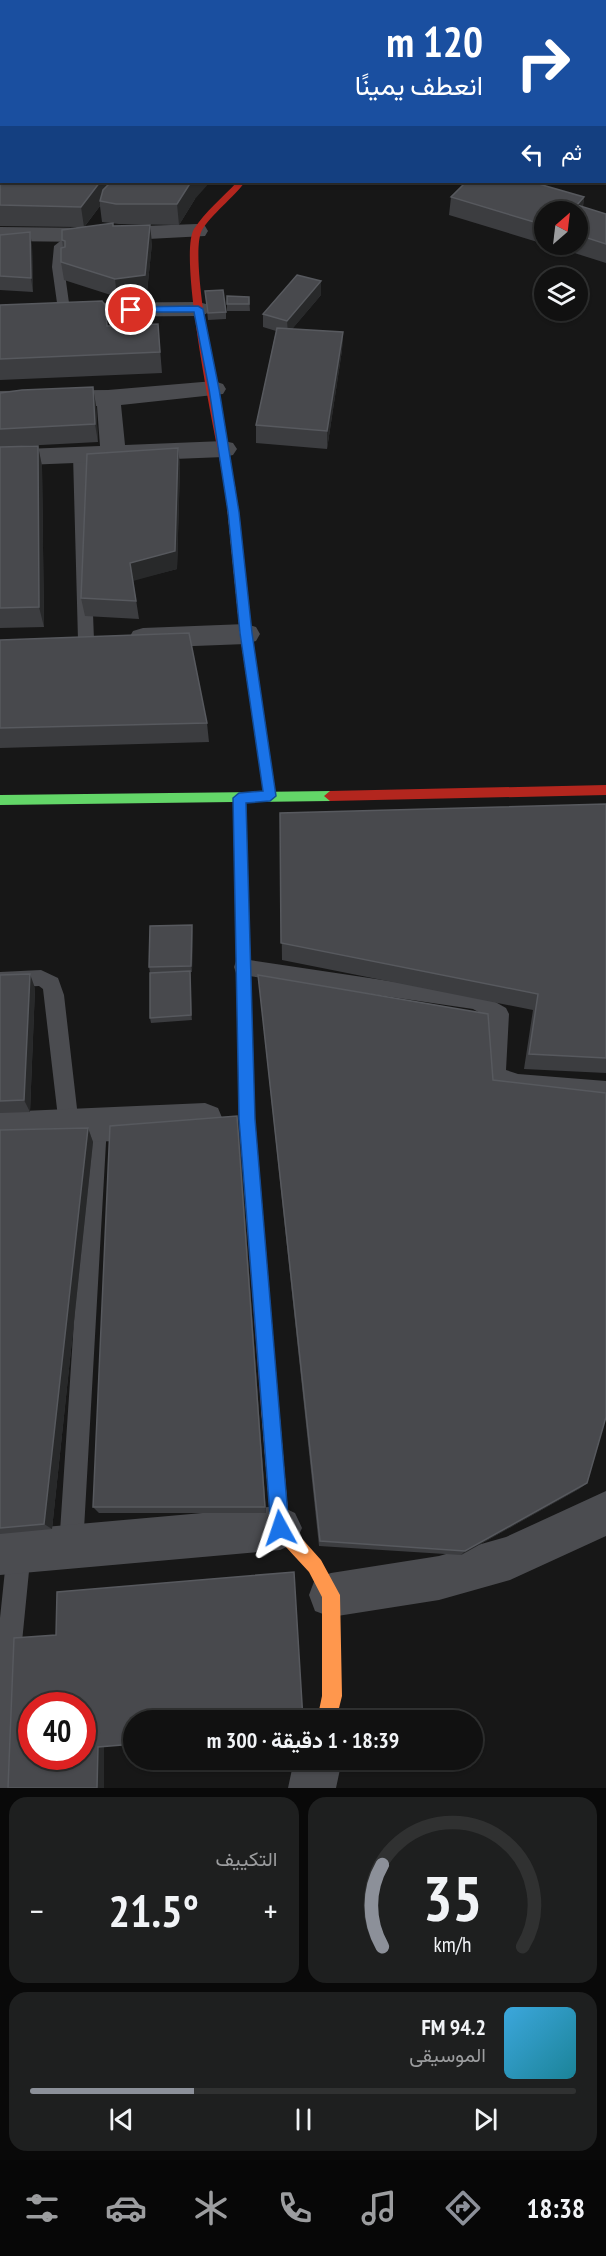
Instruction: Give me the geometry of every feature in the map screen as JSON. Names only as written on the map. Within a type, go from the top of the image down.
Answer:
[{"type":"street","points":[[240,183],[197,231],[194,265],[198,309],[234,512],[246,633],[270,796]]},
{"type":"street","points":[[0,234],[88,228],[197,231]]},
{"type":"street","points":[[0,314],[64,310],[198,309]]},
{"type":"street","points":[[0,399],[108,398],[214,389]]},
{"type":"street","points":[[108,398],[113,454]]},
{"type":"street","points":[[0,458],[224,449]]},
{"type":"street","points":[[95,640],[246,633]]},
{"type":"street","points":[[0,800],[239,798],[606,790]]},
{"type":"street","points":[[239,798],[247,1119],[280,1528],[315,1566],[332,1595],[332,1696],[329,1710]]},
{"type":"street","points":[[0,1129],[247,1119]]},
{"type":"street","points":[[332,1595],[439,1578],[500,1560],[606,1514]]},
{"type":"street","points":[[10,1552],[280,1528]]},
{"type":"street","points":[[312,1788],[316,1770]]},
{"type":"lane","points":[[64,310],[58,267],[60,246],[88,228]]},
{"type":"lane","points":[[80,455],[95,640]]},
{"type":"lane","points":[[243,967],[476,1001],[499,1014],[500,1029],[496,1068],[498,1077],[518,1083],[606,1090]]},
{"type":"lane","points":[[0,980],[41,978],[51,984],[83,1126],[70,1547]]},
{"type":"lane","points":[[3,1788],[10,1642],[10,1552]]},
{"type":"building","points":[[0,183],[99,183],[81,207],[0,205]]},
{"type":"building","points":[[110,183],[190,183],[177,204],[116,204],[100,201],[103,190]]},
{"type":"building","points":[[465,183],[535,183],[584,197],[580,201],[534,201],[534,222],[451,197]]},
{"type":"building","points":[[588,208],[606,214],[606,244],[588,238]]},
{"type":"building","points":[[113,223],[113,226],[150,225],[145,275],[115,279],[61,262],[61,248],[65,247],[62,230]]},
{"type":"building","points":[[30,232],[31,278],[0,276],[0,235]]},
{"type":"building","points":[[297,275],[321,281],[287,321],[263,314]]},
{"type":"building","points":[[223,290],[226,312],[208,313],[205,291]]},
{"type":"building","points":[[227,296],[249,297],[249,304],[227,304]]},
{"type":"building","points":[[102,301],[105,305],[107,326],[158,324],[160,352],[0,359],[0,305]]},
{"type":"building","points":[[277,328],[343,332],[327,431],[256,425]]},
{"type":"building","points":[[93,387],[95,424],[0,429],[0,393]]},
{"type":"building","points":[[38,446],[39,607],[0,608],[0,447]]},
{"type":"building","points":[[178,448],[175,551],[130,563],[136,601],[81,598],[87,454]]},
{"type":"building","points":[[189,633],[207,723],[0,728],[0,640]]},
{"type":"building","points":[[606,804],[606,1058],[529,1054],[538,994],[281,943],[280,813]]},
{"type":"building","points":[[192,925],[191,966],[149,967],[150,926]]},
{"type":"building","points":[[190,971],[191,1015],[150,1018],[150,973]]},
{"type":"building","points":[[30,974],[24,1100],[0,1101],[0,975]]},
{"type":"building","points":[[258,975],[488,1014],[493,1080],[606,1093],[606,1417],[587,1483],[465,1551],[320,1541]]},
{"type":"building","points":[[237,1116],[265,1507],[93,1507],[110,1126]]},
{"type":"building","points":[[88,1128],[44,1524],[0,1528],[0,1130]]},
{"type":"building","points":[[294,1572],[302,1710],[123,1710],[123,1745],[98,1747],[97,1788],[8,1788],[14,1638],[56,1635],[57,1592]]},
{"type":"traffic: fast","points":[[0,800],[330,796]]},
{"type":"traffic: fast","points":[[239,798],[245,1032]]},
{"type":"traffic: slow","points":[[230,486],[246,634],[270,796]]},
{"type":"traffic: slow","points":[[270,1407],[280,1528],[315,1566],[331,1595],[332,1696],[329,1710]]},
{"type":"traffic: jam","points":[[230,486],[198,309],[194,265],[197,231],[240,183]]},
{"type":"traffic: jam","points":[[330,796],[606,790]]},
{"type":"traffic: jam","points":[[245,1032],[247,1118],[270,1407]]},
{"type":"route","points":[[131,310],[198,309],[234,512],[246,633],[270,796],[239,798],[247,1119],[280,1528]]}]
